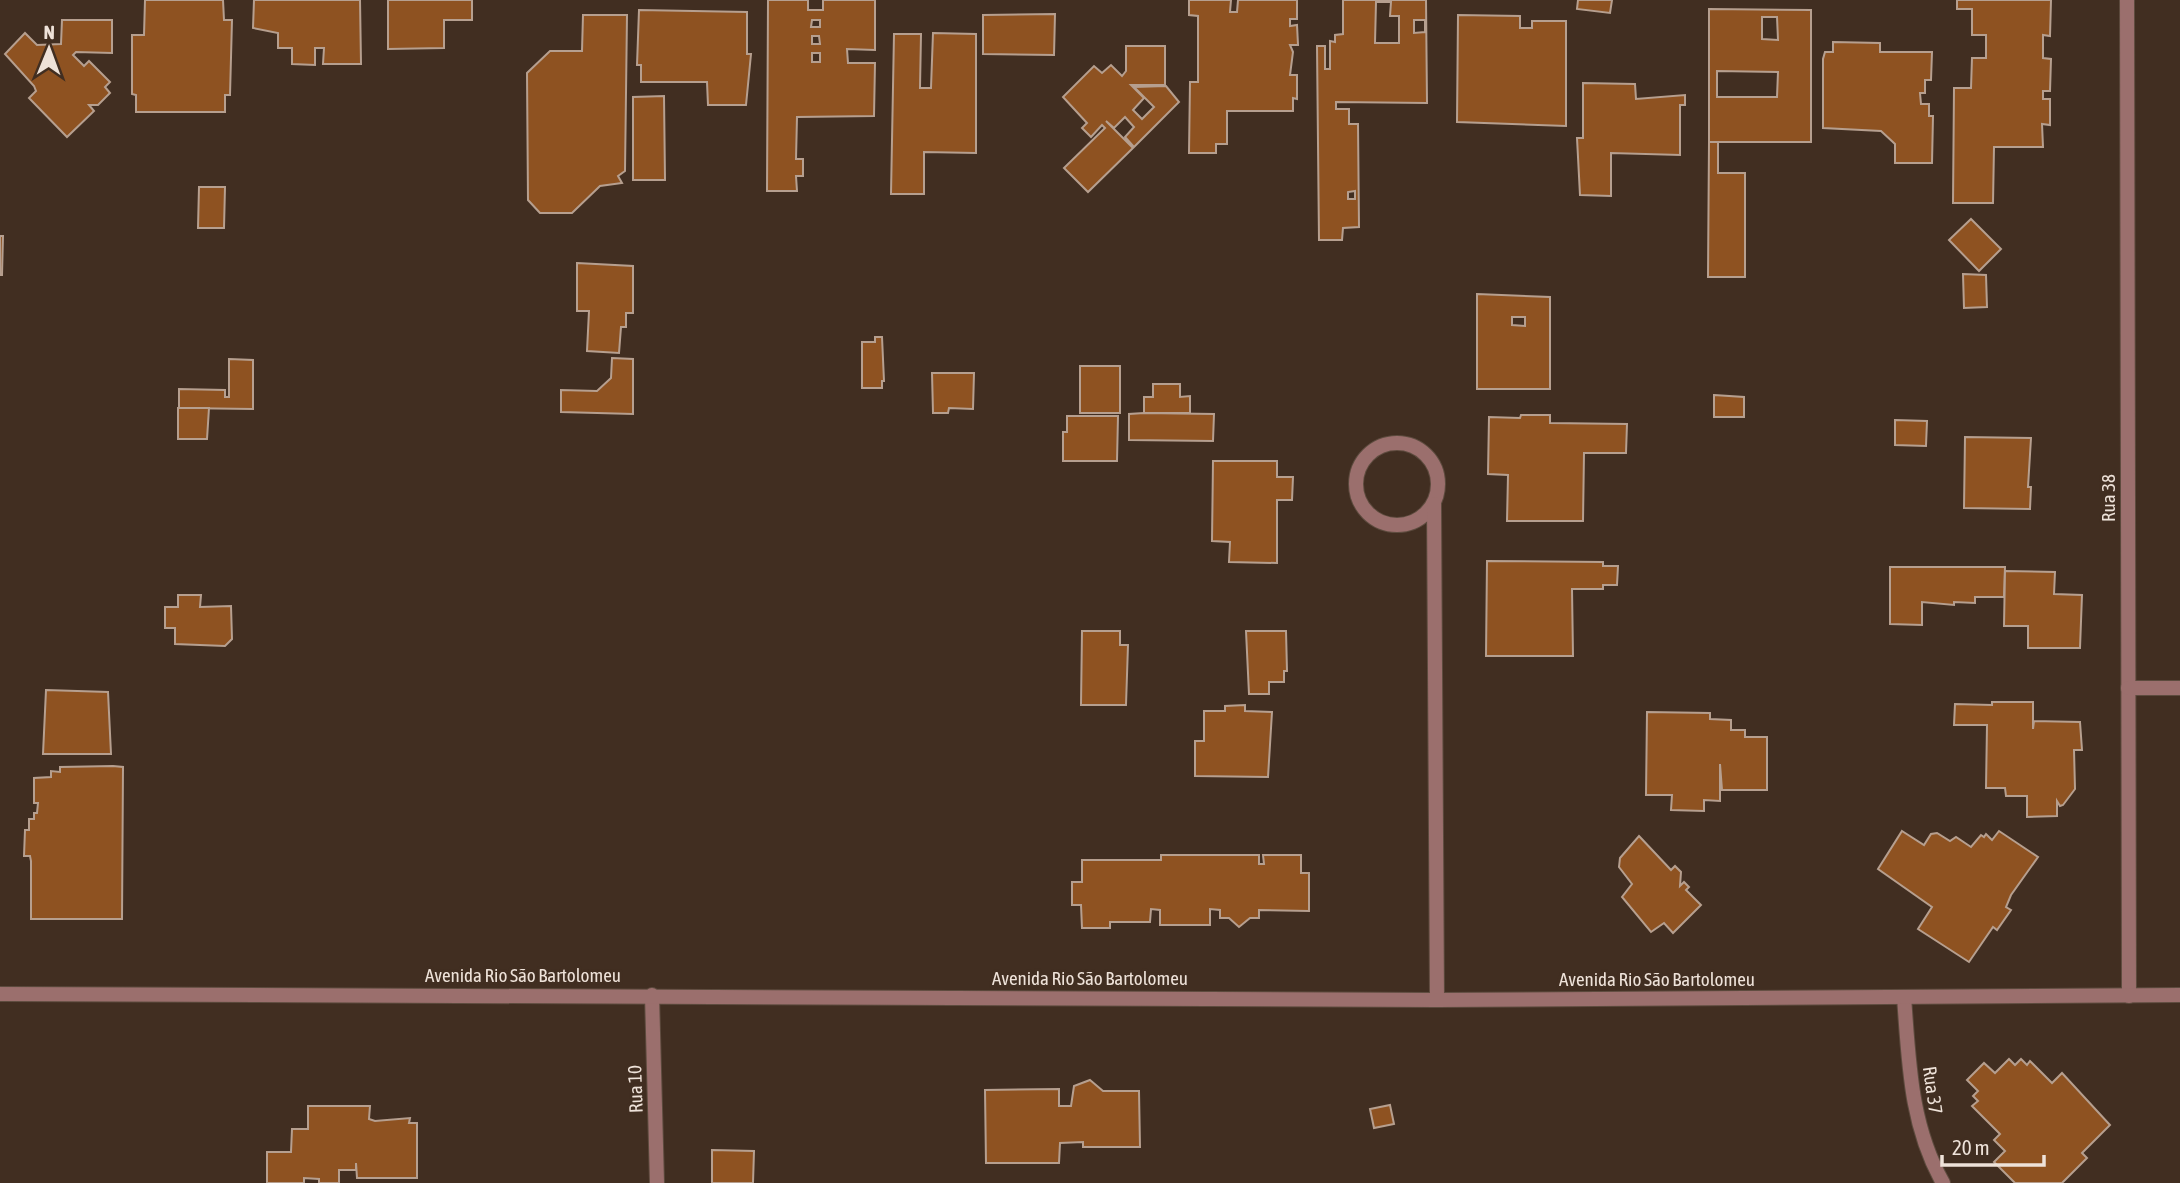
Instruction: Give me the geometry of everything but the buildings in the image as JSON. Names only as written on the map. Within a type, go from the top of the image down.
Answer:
[{"type":"street","name":"Rua 38","points":[[2127,0],[2129,996]]},
{"type":"street","points":[[1434,504],[1425,515],[1412,523],[1398,526],[1384,523],[1362,505],[1356,492],[1361,464],[1370,453],[1397,443],[1424,452],[1438,476],[1434,504],[1437,1000]]},
{"type":"street","points":[[2128,688],[2180,688]]},
{"type":"street","name":"Avenida Rio São Bartolomeu","points":[[0,994],[1437,1000],[2180,995]]},
{"type":"street","name":"Rua 10","points":[[652,995],[657,1183]]},
{"type":"street","name":"Rua 37","points":[[1903,997],[1914,1106],[1923,1142],[1943,1183]]}]
